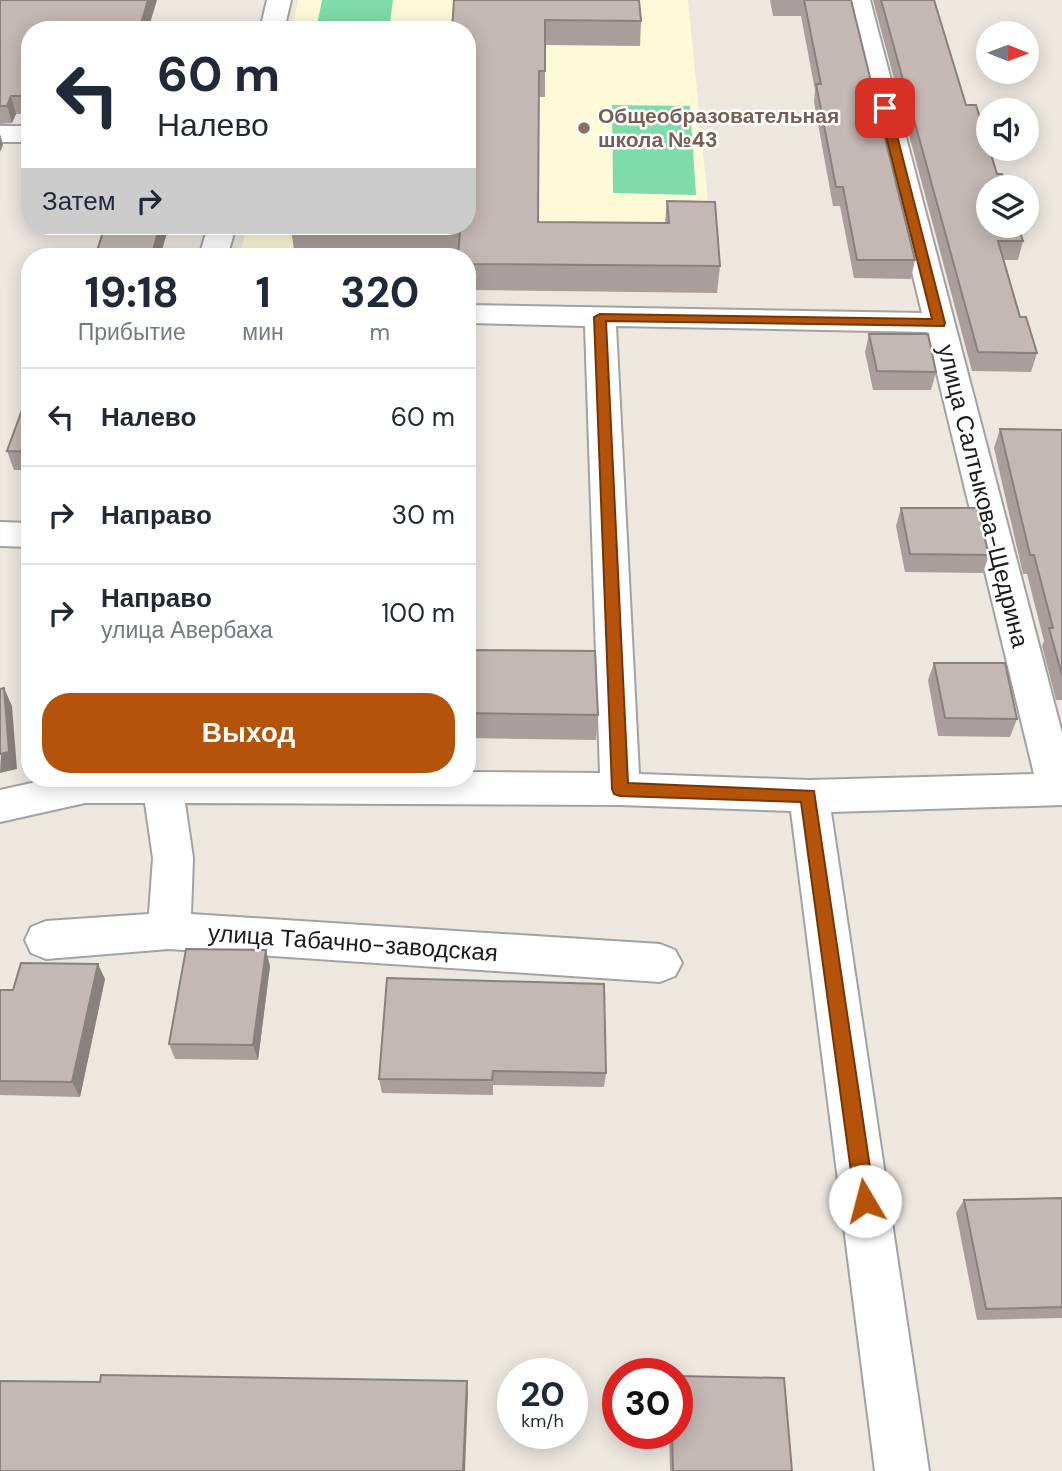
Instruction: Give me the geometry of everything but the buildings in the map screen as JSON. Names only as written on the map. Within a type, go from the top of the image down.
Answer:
[{"type":"street","points":[[274,21],[279,0]]},
{"type":"street","name":"улица Салтыкова-Щедрина","points":[[858,0],[1060,789]]},
{"type":"street","points":[[0,134],[21,134]]},
{"type":"street","points":[[476,314],[939,323]]},
{"type":"street","points":[[600,317],[620,789]]},
{"type":"street","points":[[0,534],[21,535]]},
{"type":"street","points":[[0,806],[71,787]]},
{"type":"street","points":[[163,787],[173,858],[169,931]]},
{"type":"street","points":[[315,787],[620,789],[809,796],[1060,789]]},
{"type":"street","points":[[809,796],[902,1471]]},
{"type":"street","name":"улица Табачно-заводская","points":[[46,940],[169,931],[660,963]]},
{"type":"shaded area","name":"Общеобразовательная школа №43","points":[[298,0],[688,0],[717,293],[476,290],[476,248],[241,248],[245,235],[476,235],[476,21],[294,21]]},
{"type":"green space","points":[[322,0],[393,0],[390,21],[318,21]]},
{"type":"green space","points":[[612,105],[690,106],[696,195],[613,193]]},
{"type":"place","name":"Общеобразовательная школа №43","points":[[584,128]]},
{"type":"route","points":[[865,1201],[809,796],[620,789],[600,317],[939,323],[885,108]]}]
